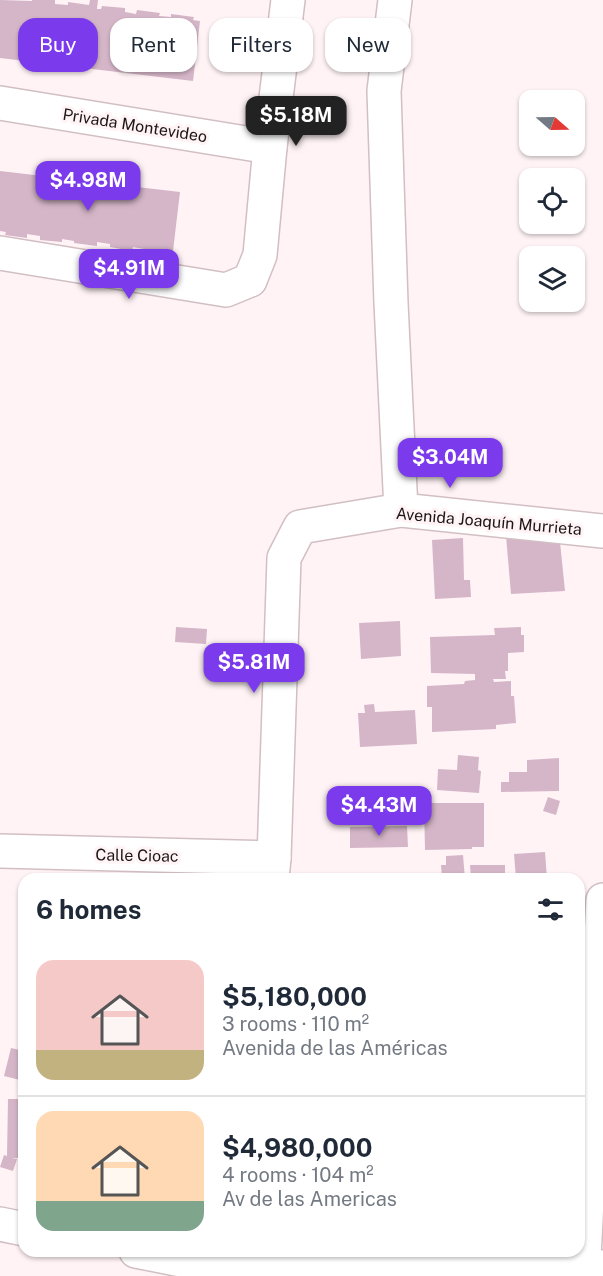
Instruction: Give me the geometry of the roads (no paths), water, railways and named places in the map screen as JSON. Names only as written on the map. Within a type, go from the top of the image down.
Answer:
[{"type":"street","points":[[0,253],[226,290],[250,280],[260,255],[270,147],[288,0]]},
{"type":"street","points":[[395,0],[384,91],[401,510]]},
{"type":"street","name":"Privada Montevideo","points":[[0,103],[270,147]]},
{"type":"street","name":"Avenida Joaquín Murrieta","points":[[273,869],[284,558],[300,527],[401,510],[603,531]]},
{"type":"street","name":"Calle Cioac","points":[[0,851],[273,869]]},
{"type":"street","points":[[174,1257],[232,1266],[590,1270],[603,900]]},
{"type":"street","points":[[0,1224],[18,1228]]}]
